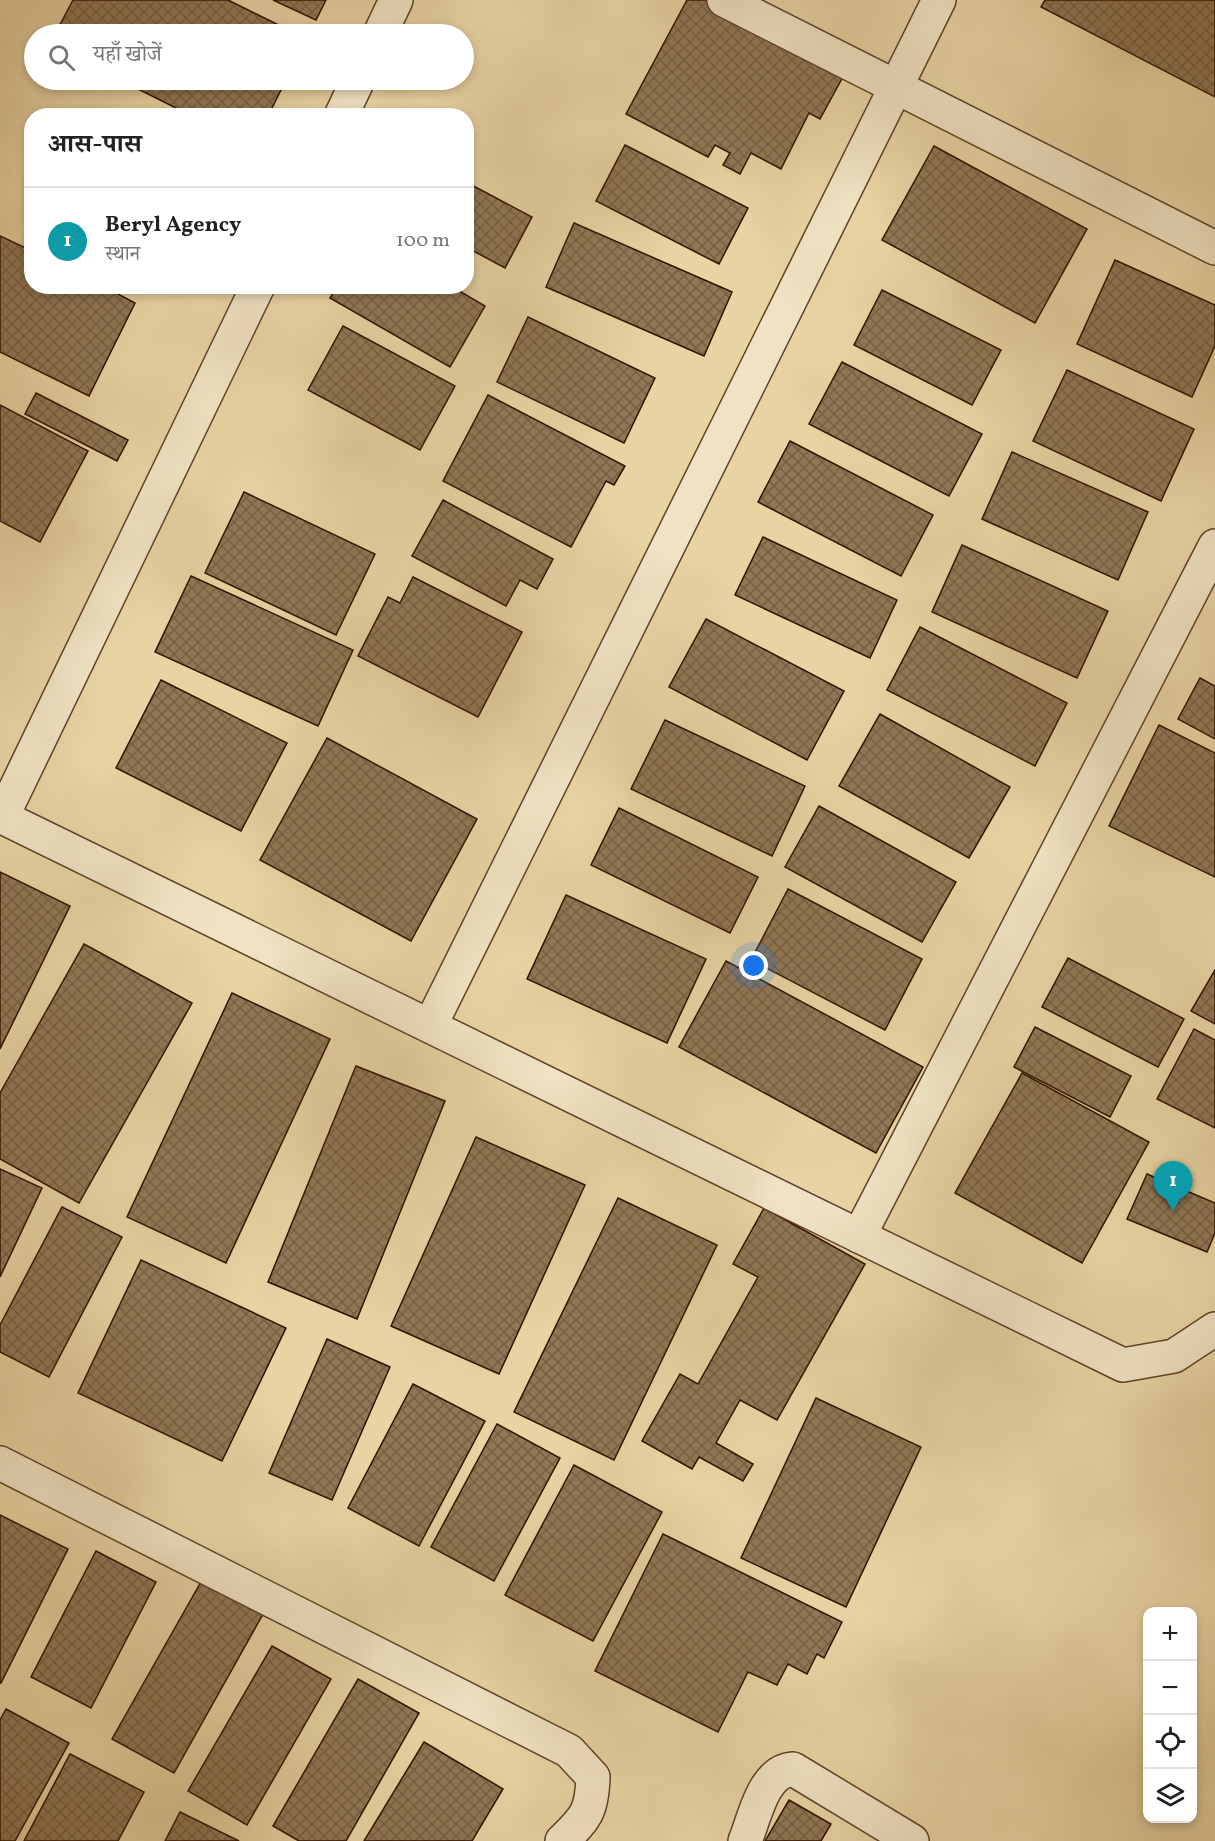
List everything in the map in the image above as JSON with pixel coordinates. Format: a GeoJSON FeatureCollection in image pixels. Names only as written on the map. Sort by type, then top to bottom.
{"type":"FeatureCollection","features":[{"type":"Feature","properties":{"kind":"street"},"geometry":{"type":"LineString","coordinates":[[385,24],[396,0]]}},
{"type":"Feature","properties":{"kind":"street"},"geometry":{"type":"LineString","coordinates":[[724,0],[1215,248]]}},
{"type":"Feature","properties":{"kind":"street"},"geometry":{"type":"LineString","coordinates":[[430,1026],[939,0]]}},
{"type":"Feature","properties":{"kind":"street"},"geometry":{"type":"LineString","coordinates":[[345,108],[353,90]]}},
{"type":"Feature","properties":{"kind":"street"},"geometry":{"type":"LineString","coordinates":[[254,294],[1,816],[1123,1365],[1174,1356],[1215,1329]]}},
{"type":"Feature","properties":{"kind":"street"},"geometry":{"type":"LineString","coordinates":[[859,1236],[1215,546]]}},
{"type":"Feature","properties":{"kind":"street"},"geometry":{"type":"LineString","coordinates":[[0,1463],[569,1751],[593,1777],[592,1802],[579,1825],[562,1841]]}},
{"type":"Feature","properties":{"kind":"street"},"geometry":{"type":"LineString","coordinates":[[745,1841],[766,1789],[774,1777],[783,1770],[793,1769],[912,1841]]}},
{"type":"Feature","properties":{"kind":"building"},"geometry":{"type":"Polygon","coordinates":[[[73,0],[228,0],[277,24],[60,24],[73,0]]]}},
{"type":"Feature","properties":{"kind":"building"},"geometry":{"type":"Polygon","coordinates":[[[273,0],[326,0],[316,20],[273,0]]]}},
{"type":"Feature","properties":{"kind":"building"},"geometry":{"type":"Polygon","coordinates":[[[687,0],[706,0],[845,73],[820,119],[809,113],[781,169],[751,153],[740,174],[723,165],[730,153],[715,145],[708,157],[626,114],[687,0]]]}},
{"type":"Feature","properties":{"kind":"building"},"geometry":{"type":"Polygon","coordinates":[[[1045,0],[1215,0],[1215,97],[1041,7],[1045,0]]]}},
{"type":"Feature","properties":{"kind":"building"},"geometry":{"type":"Polygon","coordinates":[[[140,90],[281,90],[272,108],[176,108],[140,90]]]}},
{"type":"Feature","properties":{"kind":"building"},"geometry":{"type":"Polygon","coordinates":[[[625,145],[748,208],[719,264],[596,201],[625,145]]]}},
{"type":"Feature","properties":{"kind":"building"},"geometry":{"type":"Polygon","coordinates":[[[934,146],[1087,229],[1035,323],[882,240],[934,146]]]}},
{"type":"Feature","properties":{"kind":"building"},"geometry":{"type":"Polygon","coordinates":[[[474,186],[532,217],[505,268],[474,251],[474,186]]]}},
{"type":"Feature","properties":{"kind":"building"},"geometry":{"type":"Polygon","coordinates":[[[574,223],[732,292],[704,356],[546,287],[574,223]]]}},
{"type":"Feature","properties":{"kind":"building"},"geometry":{"type":"Polygon","coordinates":[[[0,236],[24,247],[24,294],[118,294],[135,303],[89,396],[0,352],[0,236]]]}},
{"type":"Feature","properties":{"kind":"building"},"geometry":{"type":"Polygon","coordinates":[[[1115,260],[1215,305],[1215,346],[1192,397],[1077,344],[1115,260]]]}},
{"type":"Feature","properties":{"kind":"building"},"geometry":{"type":"Polygon","coordinates":[[[882,290],[1001,350],[972,405],[854,345],[882,290]]]}},
{"type":"Feature","properties":{"kind":"building"},"geometry":{"type":"Polygon","coordinates":[[[332,294],[465,294],[485,306],[450,367],[330,298],[332,294]]]}},
{"type":"Feature","properties":{"kind":"building"},"geometry":{"type":"Polygon","coordinates":[[[528,317],[655,378],[624,443],[497,382],[528,317]]]}},
{"type":"Feature","properties":{"kind":"building"},"geometry":{"type":"Polygon","coordinates":[[[343,326],[455,386],[420,450],[308,390],[343,326]]]}},
{"type":"Feature","properties":{"kind":"building"},"geometry":{"type":"Polygon","coordinates":[[[842,362],[982,434],[949,496],[809,424],[842,362]]]}},
{"type":"Feature","properties":{"kind":"building"},"geometry":{"type":"Polygon","coordinates":[[[1067,370],[1194,429],[1161,501],[1033,441],[1067,370]]]}},
{"type":"Feature","properties":{"kind":"building"},"geometry":{"type":"Polygon","coordinates":[[[36,393],[128,440],[117,461],[25,414],[36,393]]]}},
{"type":"Feature","properties":{"kind":"building"},"geometry":{"type":"Polygon","coordinates":[[[488,395],[625,466],[614,485],[606,481],[571,547],[443,481],[488,395]]]}},
{"type":"Feature","properties":{"kind":"building"},"geometry":{"type":"Polygon","coordinates":[[[0,405],[88,451],[40,542],[0,521],[0,405]]]}},
{"type":"Feature","properties":{"kind":"building"},"geometry":{"type":"Polygon","coordinates":[[[790,441],[933,515],[901,576],[758,502],[790,441]]]}},
{"type":"Feature","properties":{"kind":"building"},"geometry":{"type":"Polygon","coordinates":[[[1012,452],[1148,512],[1118,580],[982,519],[1012,452]]]}},
{"type":"Feature","properties":{"kind":"building"},"geometry":{"type":"Polygon","coordinates":[[[244,492],[375,554],[336,635],[205,573],[244,492]]]}},
{"type":"Feature","properties":{"kind":"building"},"geometry":{"type":"Polygon","coordinates":[[[443,500],[553,559],[537,589],[520,580],[506,606],[412,556],[443,500]]]}},
{"type":"Feature","properties":{"kind":"building"},"geometry":{"type":"Polygon","coordinates":[[[763,537],[897,600],[870,658],[735,595],[763,537]]]}},
{"type":"Feature","properties":{"kind":"building"},"geometry":{"type":"Polygon","coordinates":[[[962,545],[1108,611],[1077,678],[932,612],[962,545]]]}},
{"type":"Feature","properties":{"kind":"building"},"geometry":{"type":"Polygon","coordinates":[[[191,576],[353,650],[318,726],[155,652],[191,576]]]}},
{"type":"Feature","properties":{"kind":"building"},"geometry":{"type":"Polygon","coordinates":[[[413,577],[522,632],[478,717],[358,656],[388,597],[400,603],[413,577]]]}},
{"type":"Feature","properties":{"kind":"building"},"geometry":{"type":"Polygon","coordinates":[[[706,619],[844,691],[807,760],[669,687],[706,619]]]}},
{"type":"Feature","properties":{"kind":"building"},"geometry":{"type":"Polygon","coordinates":[[[920,627],[1067,703],[1035,766],[887,690],[920,627]]]}},
{"type":"Feature","properties":{"kind":"building"},"geometry":{"type":"Polygon","coordinates":[[[1200,678],[1215,686],[1215,739],[1178,719],[1200,678]]]}},
{"type":"Feature","properties":{"kind":"building"},"geometry":{"type":"Polygon","coordinates":[[[161,680],[287,743],[241,831],[116,768],[161,680]]]}},
{"type":"Feature","properties":{"kind":"building"},"geometry":{"type":"Polygon","coordinates":[[[880,714],[1010,787],[969,858],[839,786],[880,714]]]}},
{"type":"Feature","properties":{"kind":"building"},"geometry":{"type":"Polygon","coordinates":[[[665,720],[805,786],[772,856],[631,789],[665,720]]]}},
{"type":"Feature","properties":{"kind":"building"},"geometry":{"type":"Polygon","coordinates":[[[1159,725],[1215,753],[1215,877],[1109,826],[1159,725]]]}},
{"type":"Feature","properties":{"kind":"building"},"geometry":{"type":"Polygon","coordinates":[[[327,738],[477,819],[411,941],[260,860],[327,738]]]}},
{"type":"Feature","properties":{"kind":"building"},"geometry":{"type":"Polygon","coordinates":[[[819,806],[956,882],[922,942],[785,867],[819,806]]]}},
{"type":"Feature","properties":{"kind":"building"},"geometry":{"type":"Polygon","coordinates":[[[619,808],[758,877],[730,933],[591,865],[619,808]]]}},
{"type":"Feature","properties":{"kind":"building"},"geometry":{"type":"Polygon","coordinates":[[[0,872],[70,906],[0,1049],[0,872]]]}},
{"type":"Feature","properties":{"kind":"building"},"geometry":{"type":"Polygon","coordinates":[[[788,889],[922,959],[885,1030],[751,960],[788,889]]]}},
{"type":"Feature","properties":{"kind":"building"},"geometry":{"type":"Polygon","coordinates":[[[566,895],[706,959],[667,1043],[527,979],[566,895]]]}},
{"type":"Feature","properties":{"kind":"building"},"geometry":{"type":"Polygon","coordinates":[[[84,944],[192,1003],[79,1203],[0,1159],[0,1093],[84,944]]]}},
{"type":"Feature","properties":{"kind":"building"},"geometry":{"type":"Polygon","coordinates":[[[1068,958],[1184,1019],[1158,1067],[1042,1007],[1068,958]]]}},
{"type":"Feature","properties":{"kind":"building"},"geometry":{"type":"Polygon","coordinates":[[[726,961],[923,1067],[876,1153],[679,1047],[726,961]]]}},
{"type":"Feature","properties":{"kind":"building"},"geometry":{"type":"Polygon","coordinates":[[[1215,970],[1215,1024],[1191,1011],[1215,970]]]}},
{"type":"Feature","properties":{"kind":"building"},"geometry":{"type":"Polygon","coordinates":[[[232,993],[330,1039],[226,1263],[127,1217],[232,993]]]}},
{"type":"Feature","properties":{"kind":"building"},"geometry":{"type":"Polygon","coordinates":[[[1035,1027],[1131,1076],[1110,1117],[1014,1067],[1035,1027]]]}},
{"type":"Feature","properties":{"kind":"building"},"geometry":{"type":"Polygon","coordinates":[[[1194,1029],[1215,1040],[1215,1128],[1157,1099],[1194,1029]]]}},
{"type":"Feature","properties":{"kind":"building"},"geometry":{"type":"Polygon","coordinates":[[[356,1066],[445,1101],[357,1319],[268,1282],[356,1066]]]}},
{"type":"Feature","properties":{"kind":"building"},"geometry":{"type":"Polygon","coordinates":[[[1022,1073],[1149,1142],[1082,1263],[955,1193],[1022,1073]]]}},
{"type":"Feature","properties":{"kind":"building"},"geometry":{"type":"Polygon","coordinates":[[[476,1137],[585,1185],[499,1374],[391,1326],[476,1137]]]}},
{"type":"Feature","properties":{"kind":"building"},"geometry":{"type":"Polygon","coordinates":[[[0,1169],[42,1188],[0,1277],[0,1169]]]}},
{"type":"Feature","properties":{"kind":"building"},"geometry":{"type":"Polygon","coordinates":[[[1147,1174],[1215,1203],[1215,1233],[1207,1252],[1127,1219],[1147,1174]]]}},
{"type":"Feature","properties":{"kind":"building"},"geometry":{"type":"Polygon","coordinates":[[[618,1198],[717,1245],[614,1460],[514,1412],[618,1198]]]}},
{"type":"Feature","properties":{"kind":"building"},"geometry":{"type":"Polygon","coordinates":[[[62,1207],[122,1237],[49,1377],[0,1352],[0,1325],[62,1207]]]}},
{"type":"Feature","properties":{"kind":"building"},"geometry":{"type":"Polygon","coordinates":[[[764,1208],[865,1264],[777,1420],[740,1400],[716,1443],[753,1464],[743,1481],[699,1457],[692,1469],[642,1441],[680,1374],[698,1384],[758,1277],[733,1264],[764,1208]]]}},
{"type":"Feature","properties":{"kind":"building"},"geometry":{"type":"Polygon","coordinates":[[[141,1260],[286,1328],[222,1461],[78,1393],[141,1260]]]}},
{"type":"Feature","properties":{"kind":"building"},"geometry":{"type":"Polygon","coordinates":[[[327,1339],[390,1367],[332,1500],[269,1473],[327,1339]]]}},
{"type":"Feature","properties":{"kind":"building"},"geometry":{"type":"Polygon","coordinates":[[[413,1384],[485,1421],[419,1546],[348,1508],[413,1384]]]}},
{"type":"Feature","properties":{"kind":"building"},"geometry":{"type":"Polygon","coordinates":[[[816,1398],[921,1447],[846,1607],[741,1558],[816,1398]]]}},
{"type":"Feature","properties":{"kind":"building"},"geometry":{"type":"Polygon","coordinates":[[[497,1424],[560,1458],[494,1581],[431,1547],[497,1424]]]}},
{"type":"Feature","properties":{"kind":"building"},"geometry":{"type":"Polygon","coordinates":[[[574,1465],[662,1512],[593,1641],[505,1595],[574,1465]]]}},
{"type":"Feature","properties":{"kind":"building"},"geometry":{"type":"Polygon","coordinates":[[[0,1515],[68,1549],[1,1683],[0,1683],[0,1515]]]}},
{"type":"Feature","properties":{"kind":"building"},"geometry":{"type":"Polygon","coordinates":[[[663,1534],[842,1622],[824,1658],[817,1654],[807,1674],[788,1664],[777,1685],[748,1672],[718,1732],[595,1671],[663,1534]]]}},
{"type":"Feature","properties":{"kind":"building"},"geometry":{"type":"Polygon","coordinates":[[[96,1551],[156,1582],[91,1708],[31,1677],[96,1551]]]}},
{"type":"Feature","properties":{"kind":"building"},"geometry":{"type":"Polygon","coordinates":[[[206,1573],[267,1607],[174,1773],[112,1739],[206,1573]]]}},
{"type":"Feature","properties":{"kind":"building"},"geometry":{"type":"Polygon","coordinates":[[[272,1646],[331,1679],[247,1825],[188,1791],[272,1646]]]}},
{"type":"Feature","properties":{"kind":"building"},"geometry":{"type":"Polygon","coordinates":[[[358,1679],[419,1713],[346,1841],[299,1841],[273,1826],[358,1679]]]}},
{"type":"Feature","properties":{"kind":"building"},"geometry":{"type":"Polygon","coordinates":[[[6,1709],[69,1743],[15,1841],[0,1841],[0,1720],[6,1709]]]}},
{"type":"Feature","properties":{"kind":"building"},"geometry":{"type":"Polygon","coordinates":[[[424,1742],[503,1789],[472,1841],[364,1841],[424,1742]]]}},
{"type":"Feature","properties":{"kind":"building"},"geometry":{"type":"Polygon","coordinates":[[[70,1754],[144,1792],[118,1841],[24,1841],[70,1754]]]}},
{"type":"Feature","properties":{"kind":"building"},"geometry":{"type":"Polygon","coordinates":[[[789,1800],[831,1824],[821,1841],[765,1841],[789,1800]]]}},
{"type":"Feature","properties":{"kind":"building"},"geometry":{"type":"Polygon","coordinates":[[[180,1812],[239,1841],[165,1841],[180,1812]]]}},
{"type":"Feature","properties":{"kind":"place","name":"Beryl Agency"},"geometry":{"type":"Point","coordinates":[1173,1211]}}]}
